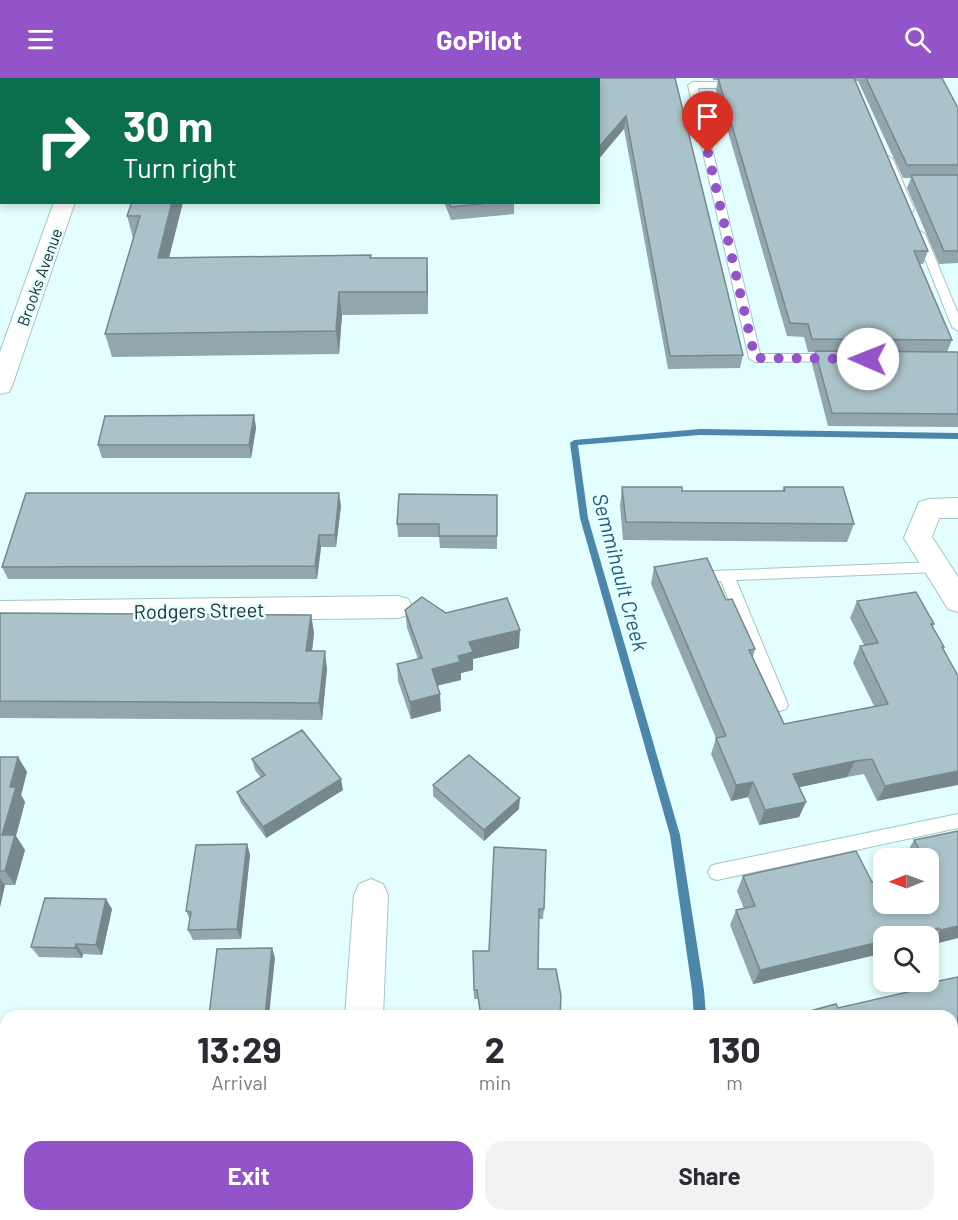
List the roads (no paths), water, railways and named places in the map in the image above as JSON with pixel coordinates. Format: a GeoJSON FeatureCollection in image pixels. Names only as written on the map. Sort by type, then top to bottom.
{"type":"FeatureCollection","features":[{"type":"Feature","properties":{"kind":"street","name":"Brooks Avenue"},"geometry":{"type":"LineString","coordinates":[[0,386],[64,204]]}},
{"type":"Feature","properties":{"kind":"street"},"geometry":{"type":"LineString","coordinates":[[958,508],[929,509],[918,538],[958,601]]}},
{"type":"Feature","properties":{"kind":"street","name":"Rodgers Street"},"geometry":{"type":"LineString","coordinates":[[0,612],[398,607]]}},
{"type":"Feature","properties":{"kind":"street"},"geometry":{"type":"LineString","coordinates":[[364,1010],[371,895]]}},
{"type":"Feature","properties":{"kind":"lane"},"geometry":{"type":"LineString","coordinates":[[751,85],[693,85],[755,358],[839,358]]}},
{"type":"Feature","properties":{"kind":"lane"},"geometry":{"type":"LineString","coordinates":[[884,150],[904,182],[914,221],[958,327]]}},
{"type":"Feature","properties":{"kind":"lane"},"geometry":{"type":"LineString","coordinates":[[712,576],[728,578],[936,567]]}},
{"type":"Feature","properties":{"kind":"lane"},"geometry":{"type":"LineString","coordinates":[[728,578],[780,705]]}},
{"type":"Feature","properties":{"kind":"lane"},"geometry":{"type":"LineString","coordinates":[[717,872],[958,821]]}},
{"type":"Feature","properties":{"kind":"waterway","name":"Semmihault Creek"},"geometry":{"type":"LineString","coordinates":[[700,1010],[675,835],[584,518],[574,443],[700,432],[958,436]]}}]}
